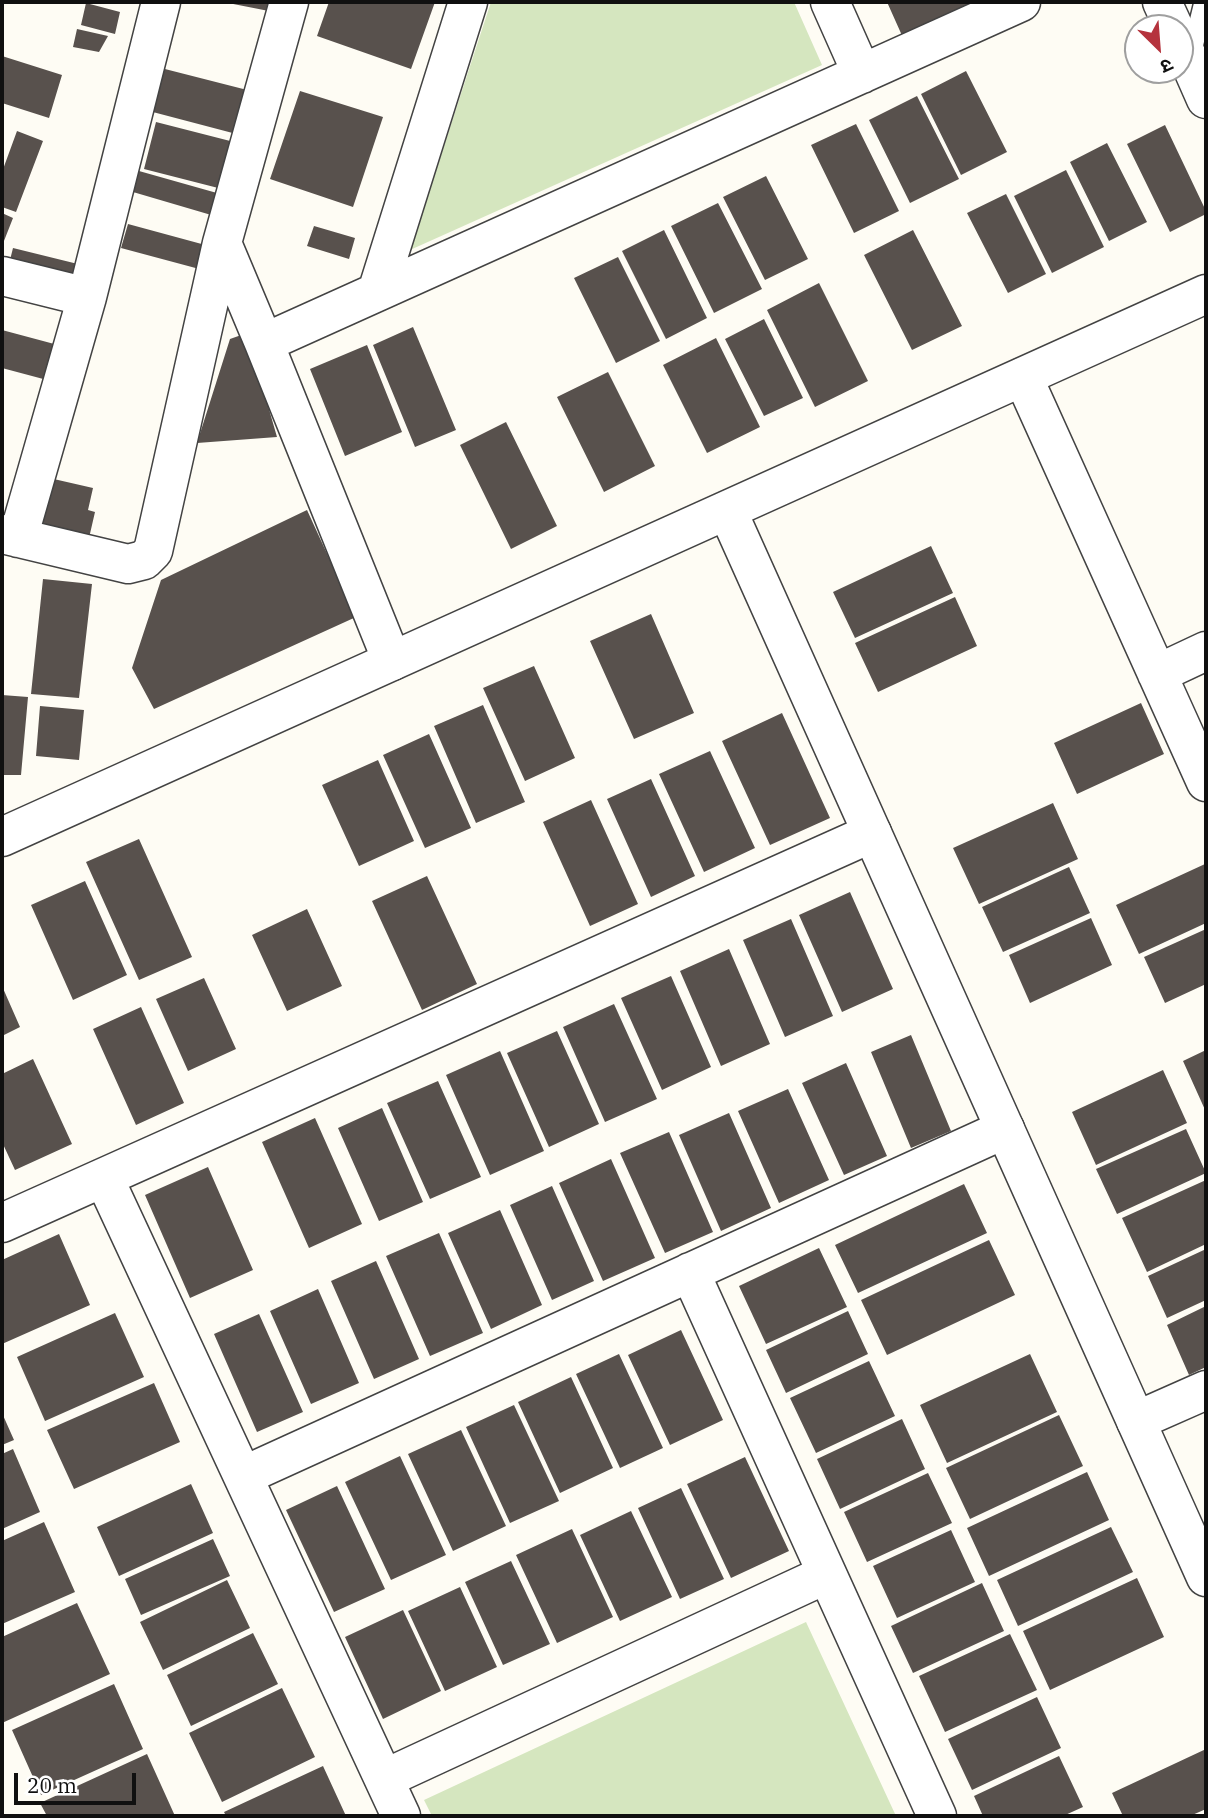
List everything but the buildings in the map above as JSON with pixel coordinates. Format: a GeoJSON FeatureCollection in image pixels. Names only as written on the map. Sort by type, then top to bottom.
{"type":"FeatureCollection","features":[{"type":"Feature","properties":{"kind":"street"},"geometry":{"type":"LineString","coordinates":[[161,2],[87,297],[10,536],[128,564],[144,560],[153,551],[222,243],[289,2]]}},
{"type":"Feature","properties":{"kind":"street"},"geometry":{"type":"LineString","coordinates":[[377,292],[468,2]]}},
{"type":"Feature","properties":{"kind":"street"},"geometry":{"type":"LineString","coordinates":[[830,2],[862,74]]}},
{"type":"Feature","properties":{"kind":"street"},"geometry":{"type":"LineString","coordinates":[[264,343],[1021,2]]}},
{"type":"Feature","properties":{"kind":"street"},"geometry":{"type":"LineString","coordinates":[[1194,72],[1206,99]]}},
{"type":"Feature","properties":{"kind":"street"},"geometry":{"type":"LineString","coordinates":[[222,243],[392,661]]}},
{"type":"Feature","properties":{"kind":"street"},"geometry":{"type":"LineString","coordinates":[[2,276],[87,297]]}},
{"type":"Feature","properties":{"kind":"street"},"geometry":{"type":"LineString","coordinates":[[2,837],[1206,294]]}},
{"type":"Feature","properties":{"kind":"street"},"geometry":{"type":"LineString","coordinates":[[1023,377],[1206,782]]}},
{"type":"Feature","properties":{"kind":"street"},"geometry":{"type":"LineString","coordinates":[[727,510],[1206,1577]]}},
{"type":"Feature","properties":{"kind":"street"},"geometry":{"type":"LineString","coordinates":[[1157,674],[1206,652]]}},
{"type":"Feature","properties":{"kind":"street"},"geometry":{"type":"LineString","coordinates":[[2,1223],[872,833]]}},
{"type":"Feature","properties":{"kind":"street"},"geometry":{"type":"LineString","coordinates":[[243,1476],[1005,1129]]}},
{"type":"Feature","properties":{"kind":"street"},"geometry":{"type":"LineString","coordinates":[[104,1178],[401,1816]]}},
{"type":"Feature","properties":{"kind":"street"},"geometry":{"type":"LineString","coordinates":[[690,1272],[937,1816]]}},
{"type":"Feature","properties":{"kind":"street"},"geometry":{"type":"LineString","coordinates":[[1136,1421],[1206,1390]]}},
{"type":"Feature","properties":{"kind":"street"},"geometry":{"type":"LineString","coordinates":[[384,1779],[827,1574]]}},
{"type":"Feature","properties":{"kind":"lane"},"geometry":{"type":"LineString","coordinates":[[1194,20],[1204,2]]}},
{"type":"Feature","properties":{"kind":"green space"},"geometry":{"type":"Polygon","coordinates":[[[491,2],[794,2],[822,65],[410,250],[491,2]]]}},
{"type":"Feature","properties":{"kind":"green space"},"geometry":{"type":"Polygon","coordinates":[[[806,1622],[896,1816],[432,1816],[424,1800],[806,1622]]]}}]}
